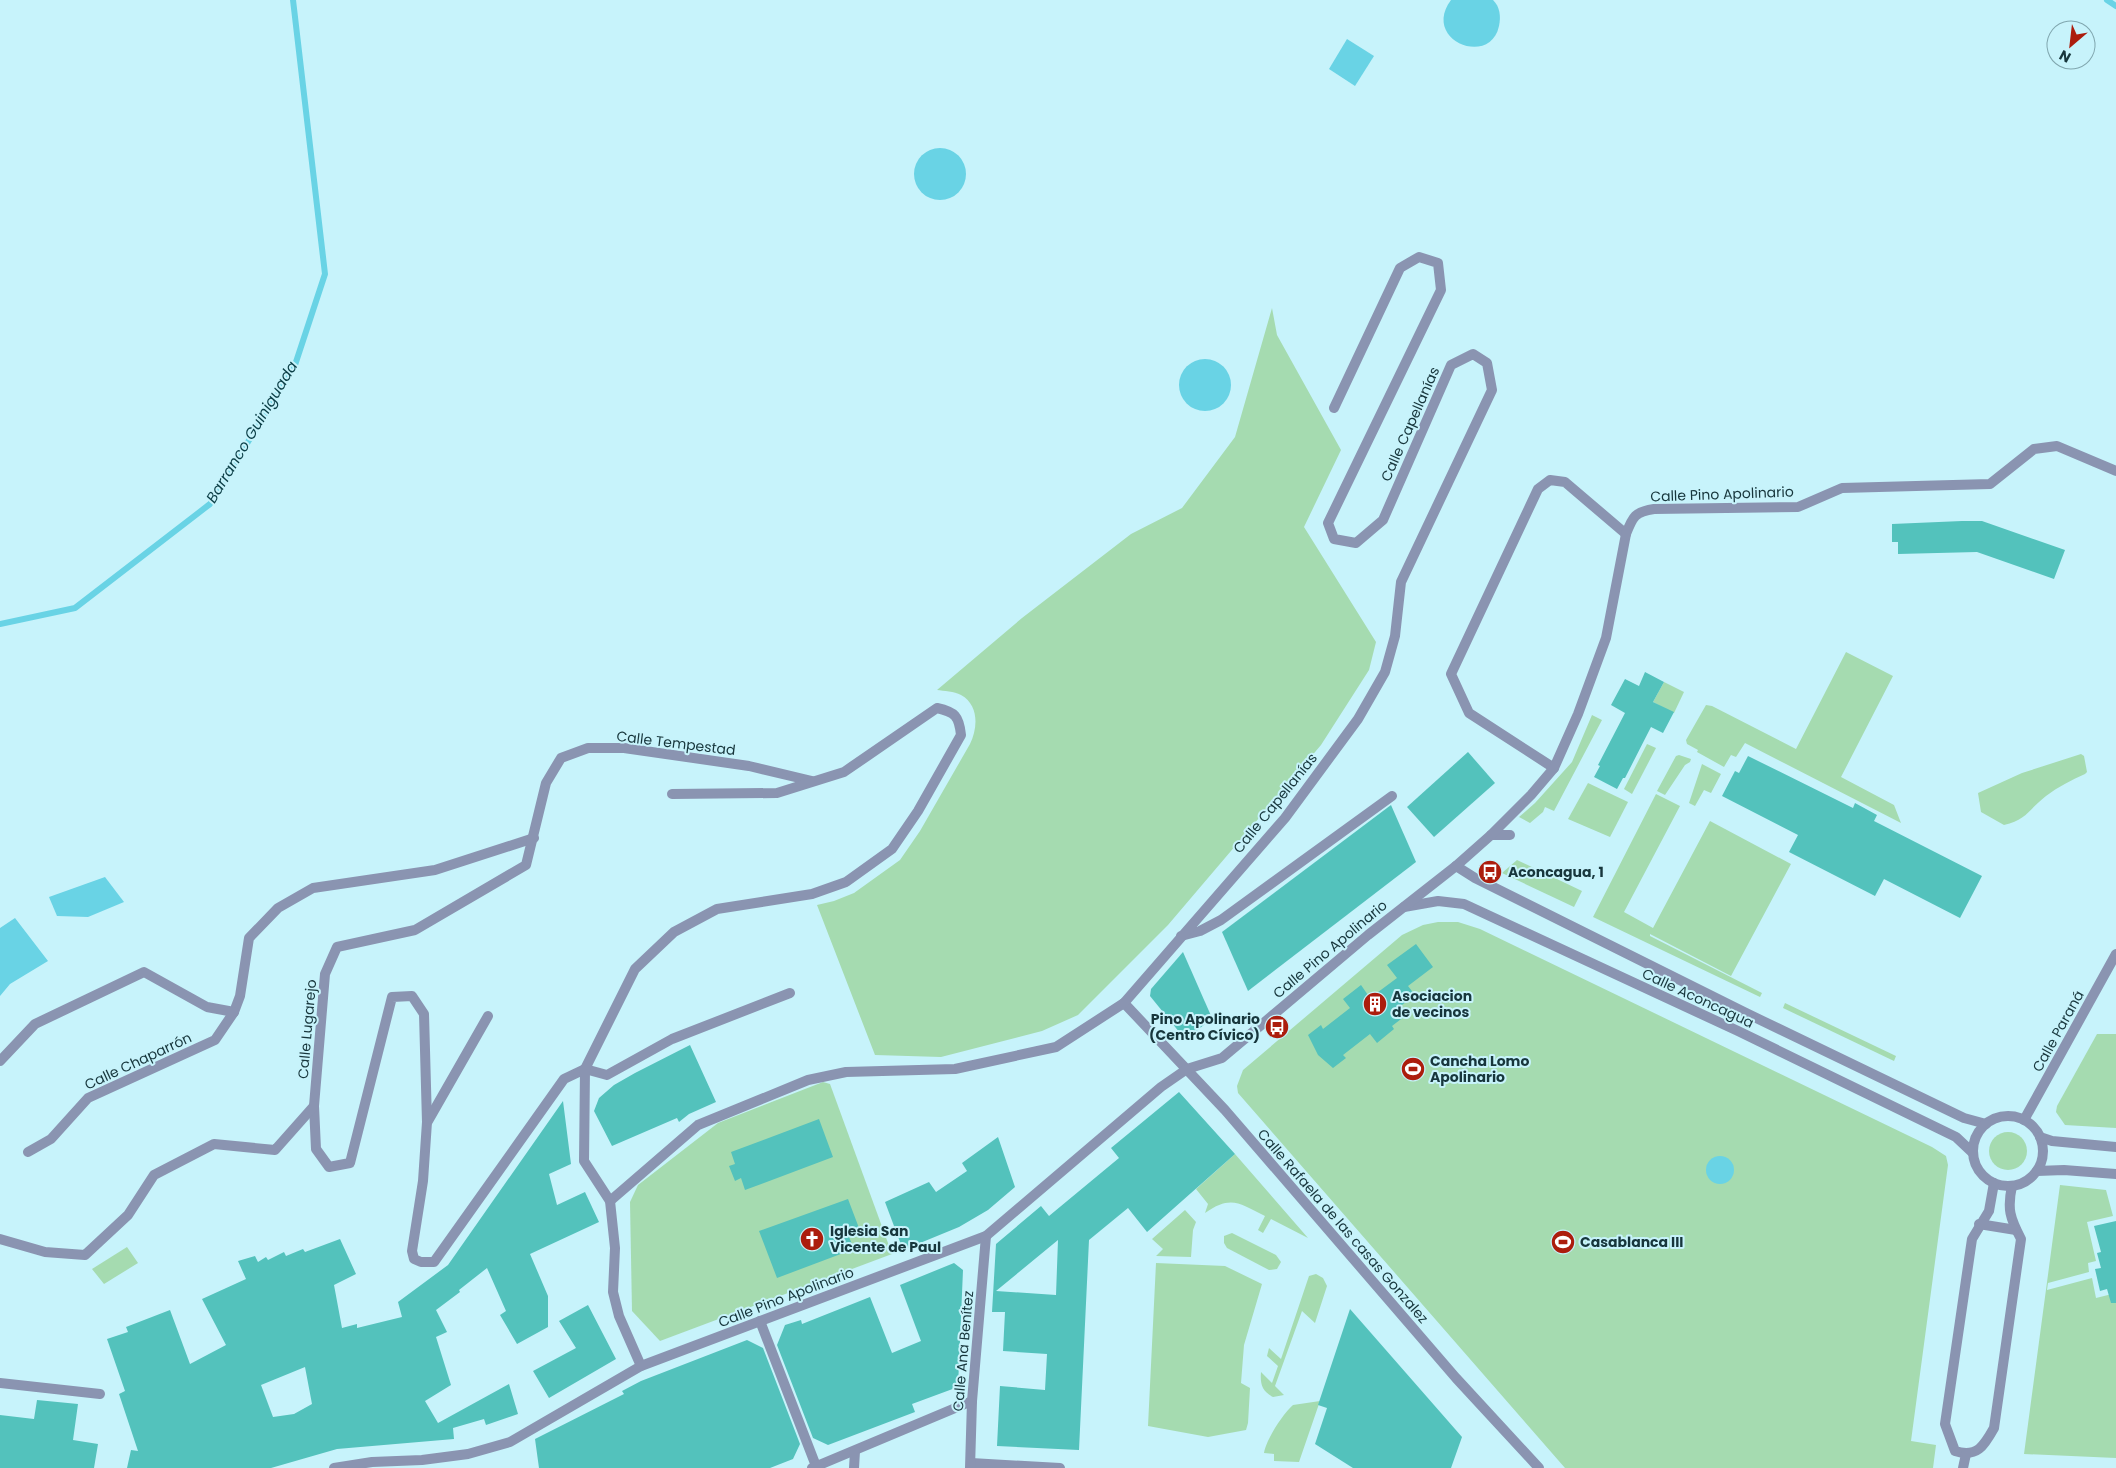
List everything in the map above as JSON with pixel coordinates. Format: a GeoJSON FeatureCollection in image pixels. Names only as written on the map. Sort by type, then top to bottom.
{"type":"FeatureCollection","features":[{"type":"Feature","properties":{"kind":"street","name":"Calle Capellanías"},"geometry":{"type":"LineString","coordinates":[[610,1201],[698,1125],[808,1080],[846,1072],[955,1069],[1056,1047],[1124,1003],[1285,818],[1358,719],[1385,672],[1395,636],[1401,582],[1492,390],[1487,363],[1473,354],[1451,365],[1383,520],[1356,544],[1334,539],[1328,522],[1441,290],[1438,263],[1418,257],[1400,268],[1334,408]]}},
{"type":"Feature","properties":{"kind":"street","name":"Calle Pino Apolinario"},"geometry":{"type":"LineString","coordinates":[[334,1468],[372,1462],[422,1460],[468,1454],[510,1442],[641,1366],[986,1236],[1161,1087],[1187,1069],[1222,1058],[1401,908],[1456,866],[1491,835],[1531,795],[1554,768],[1578,714],[1606,638],[1626,534],[1632,517],[1641,511],[1654,508],[1798,507],[1842,488],[1990,484],[2034,449],[2056,446],[2116,471]]}},
{"type":"Feature","properties":{"kind":"street"},"geometry":{"type":"LineString","coordinates":[[1554,768],[1469,712],[1451,674],[1538,490],[1550,480],[1565,482],[1626,534]]}},
{"type":"Feature","properties":{"kind":"street","name":"Calle Tempestad"},"geometry":{"type":"LineString","coordinates":[[641,1366],[619,1316],[613,1292],[615,1248],[610,1201],[584,1161],[585,1068],[635,969],[674,932],[718,909],[812,894],[846,882],[892,849],[918,811],[961,736],[960,722],[951,711],[936,708],[844,772],[777,793],[672,794]]}},
{"type":"Feature","properties":{"kind":"street","name":"Calle Tempestad"},"geometry":{"type":"LineString","coordinates":[[534,838],[546,783],[561,758],[588,748],[624,748],[749,766],[812,781]]}},
{"type":"Feature","properties":{"kind":"street"},"geometry":{"type":"LineString","coordinates":[[1181,936],[1200,931],[1221,920],[1392,796]]}},
{"type":"Feature","properties":{"kind":"street"},"geometry":{"type":"LineString","coordinates":[[1491,835],[1510,835]]}},
{"type":"Feature","properties":{"kind":"street"},"geometry":{"type":"LineString","coordinates":[[0,1061],[35,1024],[144,972],[207,1007],[234,1012],[240,996],[248,938],[278,908],[313,888],[435,870],[534,838]]}},
{"type":"Feature","properties":{"kind":"street","name":"Calle Lugarejo"},"geometry":{"type":"LineString","coordinates":[[534,838],[526,865],[414,930],[336,947],[325,974],[314,1106],[316,1150],[329,1167],[350,1163],[392,997],[412,996],[424,1014],[427,1122],[423,1181],[412,1251],[414,1259],[427,1264],[434,1262],[564,1079],[585,1068]]}},
{"type":"Feature","properties":{"kind":"street","name":"Calle Aconcagua"},"geometry":{"type":"LineString","coordinates":[[1456,866],[1475,878],[1746,1014],[1964,1118],[1986,1124]]}},
{"type":"Feature","properties":{"kind":"street","name":"Calle Aconcagua"},"geometry":{"type":"LineString","coordinates":[[1401,908],[1438,901],[1464,904],[1746,1035],[1956,1136],[1973,1153]]}},
{"type":"Feature","properties":{"kind":"street","name":"Calle Paraná"},"geometry":{"type":"LineString","coordinates":[[2024,1120],[2116,954]]}},
{"type":"Feature","properties":{"kind":"street"},"geometry":{"type":"LineString","coordinates":[[585,1068],[607,1075],[672,1039],[790,993]]}},
{"type":"Feature","properties":{"kind":"street","name":"Calle Rafaela de las casas Gonzalez"},"geometry":{"type":"LineString","coordinates":[[1124,1003],[1187,1069],[1456,1378],[1539,1468]]}},
{"type":"Feature","properties":{"kind":"street","name":"Calle Chaparrón"},"geometry":{"type":"LineString","coordinates":[[28,1152],[51,1139],[88,1098],[215,1040],[234,1012]]}},
{"type":"Feature","properties":{"kind":"street"},"geometry":{"type":"LineString","coordinates":[[427,1122],[488,1016]]}},
{"type":"Feature","properties":{"kind":"street"},"geometry":{"type":"LineString","coordinates":[[0,1239],[45,1252],[85,1255],[128,1215],[154,1175],[214,1144],[275,1150],[314,1106]]}},
{"type":"Feature","properties":{"kind":"street"},"geometry":{"type":"LineString","coordinates":[[2003,1117],[2024,1120],[2034,1128],[2040,1137],[2043,1155],[2037,1170],[2030,1179],[2012,1186],[1994,1183],[1980,1171],[1973,1153],[1976,1138],[1986,1124],[2003,1117]]}},
{"type":"Feature","properties":{"kind":"street"},"geometry":{"type":"LineString","coordinates":[[2040,1137],[2052,1141],[2116,1147]]}},
{"type":"Feature","properties":{"kind":"street"},"geometry":{"type":"LineString","coordinates":[[2037,1170],[2116,1174]]}},
{"type":"Feature","properties":{"kind":"street"},"geometry":{"type":"LineString","coordinates":[[1994,1183],[1989,1211],[1979,1224],[1972,1239],[1945,1424],[1955,1451],[1966,1454],[1978,1451],[1994,1428],[2021,1238],[2016,1230],[2008,1204],[2012,1186]]}},
{"type":"Feature","properties":{"kind":"street"},"geometry":{"type":"LineString","coordinates":[[1979,1224],[2016,1230]]}},
{"type":"Feature","properties":{"kind":"street","name":"Calle Ana Benítez"},"geometry":{"type":"LineString","coordinates":[[971,1466],[972,1401],[986,1236]]}},
{"type":"Feature","properties":{"kind":"street"},"geometry":{"type":"LineString","coordinates":[[760,1321],[814,1467],[972,1401]]}},
{"type":"Feature","properties":{"kind":"street"},"geometry":{"type":"LineString","coordinates":[[0,1383],[100,1394]]}},
{"type":"Feature","properties":{"kind":"street"},"geometry":{"type":"LineString","coordinates":[[854,1468],[855,1451]]}},
{"type":"Feature","properties":{"kind":"street"},"geometry":{"type":"LineString","coordinates":[[1963,1468],[1966,1454]]}},
{"type":"Feature","properties":{"kind":"street"},"geometry":{"type":"LineString","coordinates":[[971,1466],[1060,1468]]}},
{"type":"Feature","properties":{"kind":"green space"},"geometry":{"type":"Polygon","coordinates":[[[1272,308],[1277,335],[1341,450],[1304,527],[1376,642],[1369,670],[1321,745],[1168,925],[1078,1015],[1042,1031],[941,1057],[875,1055],[817,905],[854,893],[900,860],[920,831],[970,744],[975,731],[975,717],[971,705],[961,695],[937,690],[1022,618],[1131,534],[1182,508],[1235,437],[1272,308]]]}},
{"type":"Feature","properties":{"kind":"green space"},"geometry":{"type":"Polygon","coordinates":[[[1846,652],[1893,676],[1841,777],[1894,805],[1901,823],[1745,743],[1736,757],[1731,755],[1724,767],[1697,752],[1698,750],[1687,744],[1686,740],[1706,705],[1712,706],[1796,749],[1846,652]]]}},
{"type":"Feature","properties":{"kind":"green space"},"geometry":{"type":"Polygon","coordinates":[[[1664,682],[1684,692],[1674,713],[1653,702],[1664,682]]]}},
{"type":"Feature","properties":{"kind":"green space"},"geometry":{"type":"Polygon","coordinates":[[[1592,715],[1602,720],[1554,811],[1545,807],[1543,812],[1530,823],[1519,817],[1535,803],[1572,762],[1592,715]]]}},
{"type":"Feature","properties":{"kind":"green space"},"geometry":{"type":"Polygon","coordinates":[[[1647,744],[1656,748],[1632,794],[1624,789],[1647,744]]]}},
{"type":"Feature","properties":{"kind":"green space"},"geometry":{"type":"Polygon","coordinates":[[[2081,754],[2084,756],[2087,772],[2051,793],[2018,820],[2004,825],[1981,812],[1978,793],[2022,773],[2081,754]]]}},
{"type":"Feature","properties":{"kind":"green space"},"geometry":{"type":"Polygon","coordinates":[[[1679,755],[1691,759],[1690,762],[1685,765],[1665,795],[1657,791],[1676,756],[1679,755]]]}},
{"type":"Feature","properties":{"kind":"green space"},"geometry":{"type":"Polygon","coordinates":[[[1702,764],[1721,774],[1711,793],[1704,790],[1695,806],[1689,803],[1702,764]]]}},
{"type":"Feature","properties":{"kind":"green space"},"geometry":{"type":"Polygon","coordinates":[[[1588,783],[1628,802],[1610,837],[1568,819],[1588,783]]]}},
{"type":"Feature","properties":{"kind":"green space"},"geometry":{"type":"Polygon","coordinates":[[[1656,794],[1680,806],[1624,912],[1653,928],[1710,821],[1791,864],[1731,976],[1650,934],[1650,936],[1762,993],[1760,997],[1593,917],[1656,794]]]}},
{"type":"Feature","properties":{"kind":"green space"},"geometry":{"type":"Polygon","coordinates":[[[1517,860],[1582,891],[1574,907],[1502,873],[1517,860]]]}},
{"type":"Feature","properties":{"kind":"green space"},"geometry":{"type":"Polygon","coordinates":[[[1438,922],[1458,922],[1480,929],[1932,1147],[1946,1156],[1948,1165],[1911,1441],[1936,1445],[1933,1468],[1565,1468],[1238,1093],[1237,1086],[1243,1070],[1402,935],[1423,925],[1438,922]]]}},
{"type":"Feature","properties":{"kind":"green space"},"geometry":{"type":"Polygon","coordinates":[[[1785,1003],[1896,1056],[1894,1061],[1783,1008],[1785,1003]]]}},
{"type":"Feature","properties":{"kind":"green space"},"geometry":{"type":"Polygon","coordinates":[[[2097,1034],[2116,1034],[2116,1128],[2065,1125],[2056,1112],[2057,1106],[2097,1034]]]}},
{"type":"Feature","properties":{"kind":"green space"},"geometry":{"type":"Polygon","coordinates":[[[823,1082],[830,1084],[892,1254],[660,1341],[632,1311],[630,1202],[638,1185],[718,1123],[823,1082]]]}},
{"type":"Feature","properties":{"kind":"green space"},"geometry":{"type":"Polygon","coordinates":[[[2008,1132],[2021,1138],[2027,1151],[2021,1164],[2008,1170],[1995,1164],[1989,1151],[1995,1138],[2008,1132]]]}},
{"type":"Feature","properties":{"kind":"green space"},"geometry":{"type":"Polygon","coordinates":[[[1235,1154],[1308,1238],[1271,1219],[1263,1233],[1258,1230],[1265,1216],[1235,1203],[1222,1204],[1205,1213],[1208,1204],[1196,1189],[1235,1154]]]}},
{"type":"Feature","properties":{"kind":"green space"},"geometry":{"type":"Polygon","coordinates":[[[2060,1185],[2106,1190],[2113,1216],[2087,1222],[2096,1261],[2088,1263],[2089,1272],[2048,1283],[2047,1290],[2092,1278],[2096,1298],[2116,1293],[2116,1458],[2024,1454],[2060,1185]]]}},
{"type":"Feature","properties":{"kind":"green space"},"geometry":{"type":"Polygon","coordinates":[[[1185,1210],[1196,1222],[1193,1230],[1191,1257],[1156,1256],[1163,1249],[1152,1239],[1185,1210]]]}},
{"type":"Feature","properties":{"kind":"green space"},"geometry":{"type":"Polygon","coordinates":[[[1232,1233],[1276,1255],[1281,1262],[1277,1269],[1269,1270],[1227,1248],[1224,1243],[1224,1236],[1232,1233]]]}},
{"type":"Feature","properties":{"kind":"green space"},"geometry":{"type":"Polygon","coordinates":[[[127,1247],[138,1263],[104,1284],[92,1269],[127,1247]]]}},
{"type":"Feature","properties":{"kind":"green space"},"geometry":{"type":"Polygon","coordinates":[[[1156,1263],[1225,1266],[1262,1284],[1244,1345],[1241,1383],[1250,1388],[1246,1430],[1208,1437],[1148,1426],[1156,1263]]]}},
{"type":"Feature","properties":{"kind":"green space"},"geometry":{"type":"Polygon","coordinates":[[[1316,1274],[1323,1278],[1327,1286],[1315,1323],[1302,1311],[1275,1386],[1284,1395],[1273,1397],[1264,1390],[1261,1380],[1261,1372],[1272,1383],[1278,1366],[1267,1356],[1269,1348],[1281,1359],[1309,1276],[1316,1274]]]}},
{"type":"Feature","properties":{"kind":"green space"},"geometry":{"type":"Polygon","coordinates":[[[1320,1401],[1299,1462],[1274,1461],[1274,1454],[1264,1453],[1275,1428],[1293,1405],[1320,1401]]]}},
{"type":"Feature","properties":{"kind":"water"},"geometry":{"type":"Polygon","coordinates":[[[1451,0],[1493,0],[1499,9],[1500,19],[1493,39],[1483,45],[1472,47],[1460,44],[1451,37],[1445,27],[1444,14],[1451,0]]]}},
{"type":"Feature","properties":{"kind":"water"},"geometry":{"type":"Polygon","coordinates":[[[1347,39],[1374,56],[1355,86],[1329,69],[1347,39]]]}},
{"type":"Feature","properties":{"kind":"water"},"geometry":{"type":"Polygon","coordinates":[[[935,148],[945,148],[959,155],[966,169],[966,179],[959,193],[945,200],[935,200],[925,196],[918,189],[914,179],[914,169],[918,159],[925,152],[935,148]]]}},
{"type":"Feature","properties":{"kind":"water"},"geometry":{"type":"Polygon","coordinates":[[[1205,359],[1215,361],[1223,367],[1229,375],[1231,385],[1229,395],[1223,403],[1215,409],[1205,411],[1195,409],[1187,403],[1181,395],[1179,385],[1181,375],[1187,367],[1195,361],[1205,359]]]}},
{"type":"Feature","properties":{"kind":"water"},"geometry":{"type":"Polygon","coordinates":[[[105,877],[124,902],[88,917],[57,916],[49,897],[105,877]]]}},
{"type":"Feature","properties":{"kind":"water"},"geometry":{"type":"Polygon","coordinates":[[[15,918],[48,961],[10,984],[0,996],[0,928],[15,918]]]}},
{"type":"Feature","properties":{"kind":"water"},"geometry":{"type":"Polygon","coordinates":[[[1720,1156],[1730,1160],[1734,1170],[1730,1180],[1720,1184],[1710,1180],[1706,1170],[1710,1160],[1720,1156]]]}},
{"type":"Feature","properties":{"kind":"building"},"geometry":{"type":"Polygon","coordinates":[[[1982,521],[2065,550],[2054,579],[1977,552],[1898,554],[1898,542],[1892,542],[1892,524],[1982,521]]]}},
{"type":"Feature","properties":{"kind":"building"},"geometry":{"type":"Polygon","coordinates":[[[1645,672],[1664,682],[1653,702],[1674,712],[1663,733],[1651,727],[1625,778],[1623,778],[1617,789],[1594,777],[1600,766],[1598,765],[1625,713],[1611,705],[1625,679],[1639,686],[1645,672]]]}},
{"type":"Feature","properties":{"kind":"building"},"geometry":{"type":"Polygon","coordinates":[[[1468,752],[1495,783],[1434,837],[1407,807],[1468,752]]]}},
{"type":"Feature","properties":{"kind":"building"},"geometry":{"type":"Polygon","coordinates":[[[1748,756],[1853,808],[1855,803],[1877,815],[1874,821],[1982,876],[1960,918],[1884,879],[1875,896],[1789,852],[1798,835],[1722,796],[1735,771],[1739,773],[1748,756]]]}},
{"type":"Feature","properties":{"kind":"building"},"geometry":{"type":"Polygon","coordinates":[[[1391,805],[1416,862],[1248,991],[1222,932],[1391,805]]]}},
{"type":"Feature","properties":{"kind":"building","name":"Asociacion de vecinos"},"geometry":{"type":"Polygon","coordinates":[[[1416,944],[1433,967],[1408,986],[1415,995],[1398,1008],[1405,1016],[1392,1026],[1394,1029],[1377,1043],[1370,1034],[1343,1055],[1346,1058],[1333,1068],[1318,1055],[1308,1035],[1321,1025],[1323,1029],[1350,1008],[1343,999],[1361,985],[1370,998],[1397,978],[1387,965],[1416,944]]]}},
{"type":"Feature","properties":{"kind":"building"},"geometry":{"type":"Polygon","coordinates":[[[1183,952],[1212,1018],[1193,1034],[1180,1033],[1150,996],[1151,989],[1183,952]]]}},
{"type":"Feature","properties":{"kind":"building"},"geometry":{"type":"Polygon","coordinates":[[[690,1045],[716,1102],[689,1114],[679,1122],[677,1118],[612,1146],[594,1111],[599,1098],[614,1085],[690,1045]]]}},
{"type":"Feature","properties":{"kind":"building"},"geometry":{"type":"Polygon","coordinates":[[[1179,1092],[1235,1154],[1147,1232],[1128,1208],[1089,1240],[1079,1450],[997,1446],[1000,1386],[1045,1390],[1047,1354],[1003,1351],[1005,1312],[992,1312],[996,1244],[1041,1206],[1049,1216],[1119,1158],[1111,1148],[1179,1092]],[[1058,1240],[996,1291],[1056,1295],[1058,1240]]]}},
{"type":"Feature","properties":{"kind":"building"},"geometry":{"type":"Polygon","coordinates":[[[563,1101],[571,1164],[549,1174],[557,1205],[585,1192],[599,1222],[530,1254],[548,1296],[548,1327],[517,1344],[500,1315],[506,1311],[487,1268],[436,1310],[447,1332],[436,1337],[451,1385],[425,1401],[438,1423],[509,1384],[518,1414],[486,1425],[484,1419],[453,1428],[454,1439],[337,1449],[271,1468],[127,1468],[131,1450],[138,1451],[119,1394],[125,1391],[107,1339],[128,1332],[126,1327],[170,1310],[190,1364],[226,1345],[202,1299],[246,1279],[238,1261],[255,1256],[258,1262],[266,1257],[268,1260],[284,1252],[286,1256],[303,1249],[305,1252],[340,1239],[356,1274],[334,1285],[342,1328],[357,1324],[357,1328],[402,1317],[398,1302],[448,1265],[563,1101]],[[305,1367],[261,1385],[273,1417],[294,1414],[312,1404],[305,1367]]]}},
{"type":"Feature","properties":{"kind":"building"},"geometry":{"type":"Polygon","coordinates":[[[819,1119],[833,1157],[745,1190],[741,1178],[735,1181],[729,1166],[735,1164],[731,1152],[819,1119]]]}},
{"type":"Feature","properties":{"kind":"building"},"geometry":{"type":"Polygon","coordinates":[[[998,1137],[1015,1187],[988,1210],[959,1227],[903,1250],[885,1202],[929,1182],[936,1192],[967,1171],[962,1163],[998,1137]]]}},
{"type":"Feature","properties":{"kind":"building","name":"Iglesia San Vicente de Paul"},"geometry":{"type":"Polygon","coordinates":[[[848,1199],[859,1228],[847,1232],[854,1249],[777,1278],[759,1231],[848,1199]]]}},
{"type":"Feature","properties":{"kind":"building"},"geometry":{"type":"Polygon","coordinates":[[[2116,1221],[2116,1303],[2111,1303],[2107,1289],[2100,1291],[2095,1269],[2101,1268],[2097,1253],[2101,1252],[2094,1226],[2116,1221]]]}},
{"type":"Feature","properties":{"kind":"building"},"geometry":{"type":"Polygon","coordinates":[[[954,1263],[963,1270],[958,1387],[912,1404],[915,1412],[828,1445],[813,1438],[777,1345],[785,1325],[801,1320],[802,1324],[870,1297],[892,1353],[921,1341],[900,1285],[954,1263]]]}},
{"type":"Feature","properties":{"kind":"building"},"geometry":{"type":"Polygon","coordinates":[[[588,1305],[616,1359],[549,1398],[533,1371],[576,1348],[559,1321],[588,1305]]]}},
{"type":"Feature","properties":{"kind":"building"},"geometry":{"type":"Polygon","coordinates":[[[1350,1309],[1462,1437],[1451,1468],[1353,1468],[1315,1444],[1327,1408],[1318,1405],[1350,1309]]]}},
{"type":"Feature","properties":{"kind":"building"},"geometry":{"type":"Polygon","coordinates":[[[747,1340],[763,1348],[800,1444],[793,1459],[770,1468],[539,1468],[535,1439],[624,1394],[622,1391],[641,1381],[747,1340]]]}},
{"type":"Feature","properties":{"kind":"building"},"geometry":{"type":"Polygon","coordinates":[[[37,1400],[78,1404],[73,1440],[98,1444],[94,1468],[0,1468],[0,1415],[34,1419],[37,1400]]]}},
{"type":"Feature","properties":{"kind":"waterway","name":"Barranco Guiniguada"},"geometry":{"type":"LineString","coordinates":[[0,624],[75,608],[210,504],[295,365],[325,274],[293,0]]}},
{"type":"Feature","properties":{"kind":"waterway","name":"Barranco Guiniguada"},"geometry":{"type":"LineString","coordinates":[[2107,0],[2116,6]]}},
{"type":"Feature","properties":{"kind":"place","name":"Aconcagua, 1"},"geometry":{"type":"Point","coordinates":[1490,872]}},
{"type":"Feature","properties":{"kind":"place","name":"Asociacion de vecinos"},"geometry":{"type":"Point","coordinates":[1375,1004]}},
{"type":"Feature","properties":{"kind":"place","name":"Pino Apolinario (Centro Cívico)"},"geometry":{"type":"Point","coordinates":[1277,1027]}},
{"type":"Feature","properties":{"kind":"place","name":"Cancha Lomo Apolinario"},"geometry":{"type":"Point","coordinates":[1413,1069]}},
{"type":"Feature","properties":{"kind":"place","name":"Iglesia San Vicente de Paul"},"geometry":{"type":"Point","coordinates":[812,1239]}},
{"type":"Feature","properties":{"kind":"place","name":"Casablanca III"},"geometry":{"type":"Point","coordinates":[1563,1242]}}]}
